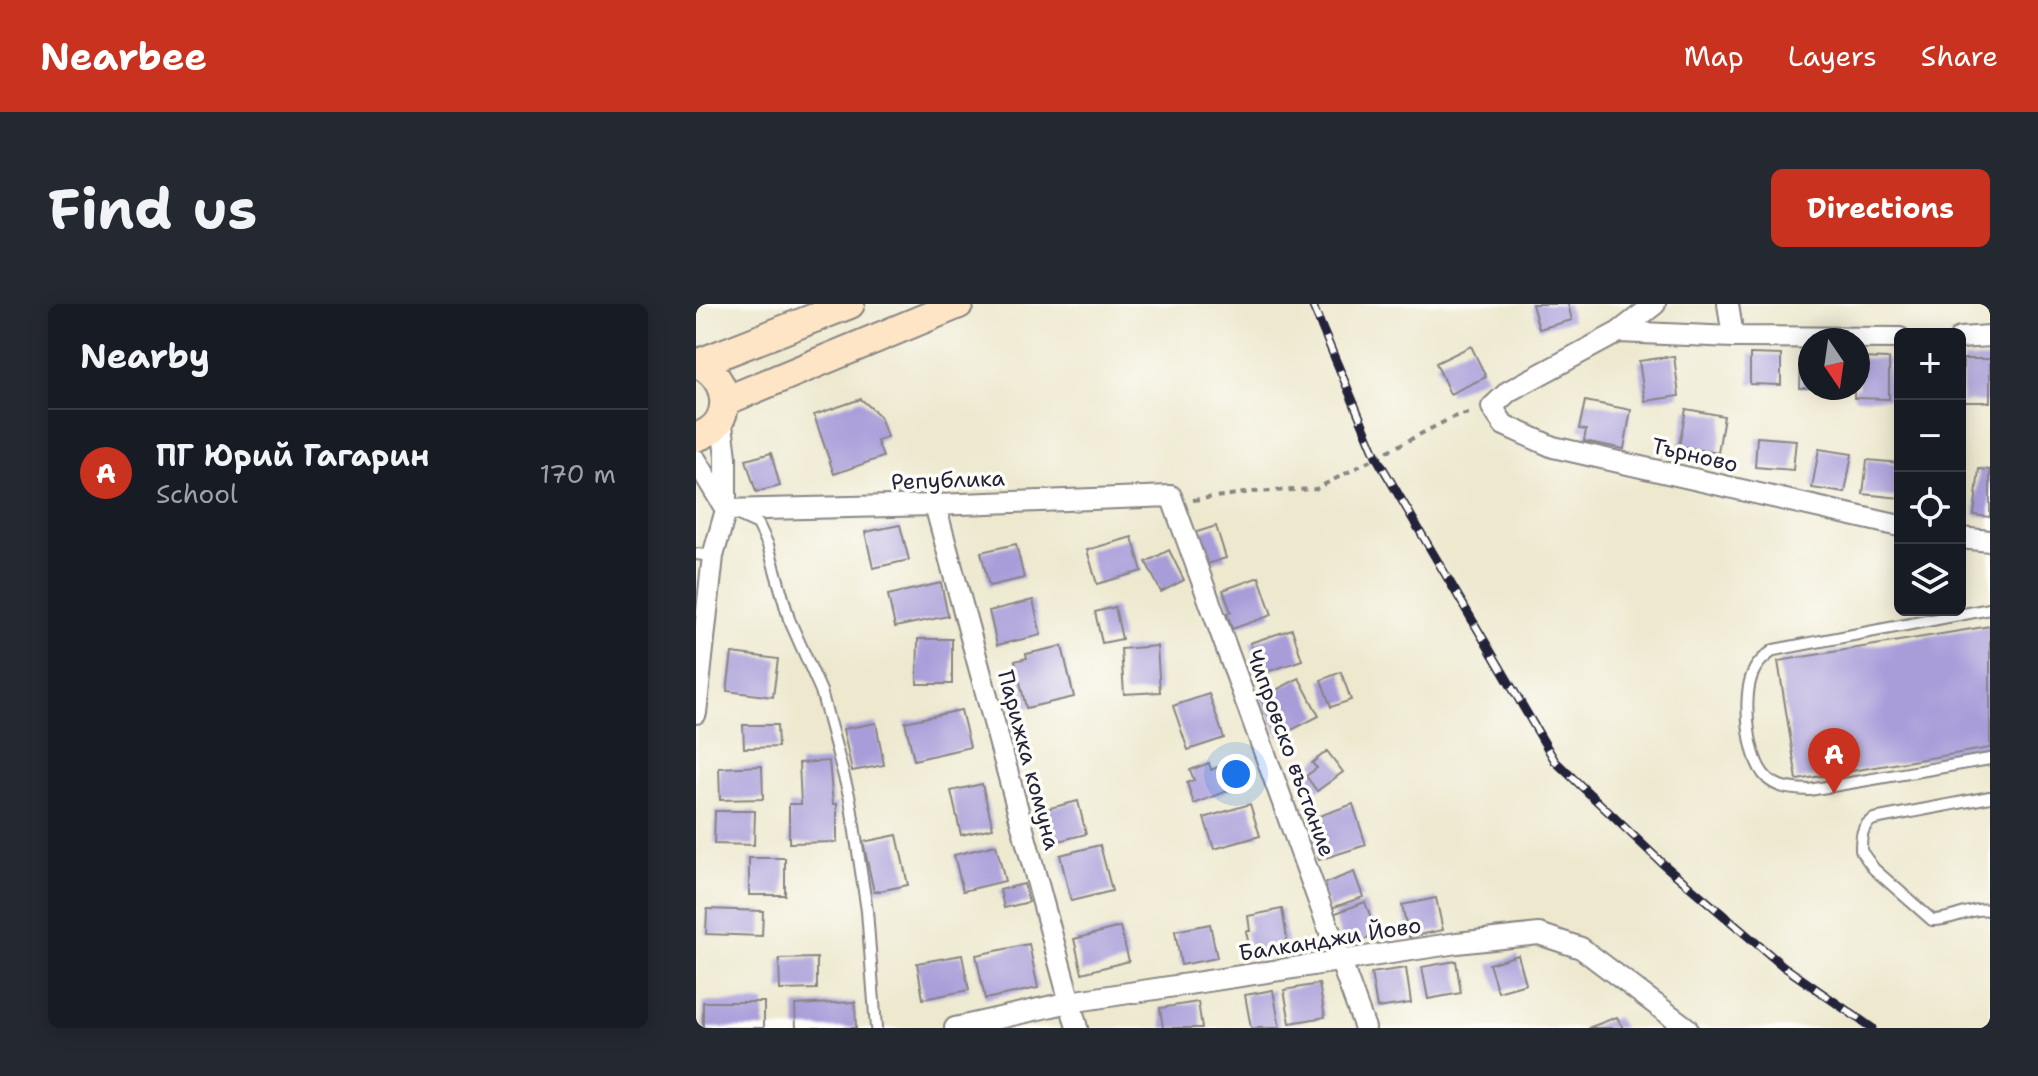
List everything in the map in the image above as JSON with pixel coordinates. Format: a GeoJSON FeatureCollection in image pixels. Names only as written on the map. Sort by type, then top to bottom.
{"type":"FeatureCollection","features":[{"type":"Feature","properties":{"kind":"street"},"geometry":{"type":"LineString","coordinates":[[698,363],[850,304]]}},
{"type":"Feature","properties":{"kind":"street"},"geometry":{"type":"LineString","coordinates":[[696,437],[713,428],[723,409],[959,304]]}},
{"type":"Feature","properties":{"kind":"street"},"geometry":{"type":"LineString","coordinates":[[1492,407],[1509,391],[1619,332],[1655,304]]}},
{"type":"Feature","properties":{"kind":"street"},"geometry":{"type":"LineString","coordinates":[[1728,304],[1733,337]]}},
{"type":"Feature","properties":{"kind":"street"},"geometry":{"type":"LineString","coordinates":[[1619,332],[1733,337],[1894,338]]}},
{"type":"Feature","properties":{"kind":"street"},"geometry":{"type":"LineString","coordinates":[[1966,338],[1990,336]]}},
{"type":"Feature","properties":{"kind":"street"},"geometry":{"type":"LineString","coordinates":[[696,713],[704,555],[726,510],[722,385],[713,372],[698,363]]}},
{"type":"Feature","properties":{"kind":"street","name":"Търново"},"geometry":{"type":"LineString","coordinates":[[1492,407],[1504,425],[1553,447],[1894,525]]}},
{"type":"Feature","properties":{"kind":"street"},"geometry":{"type":"LineString","coordinates":[[696,460],[726,510]]}},
{"type":"Feature","properties":{"kind":"street","name":"Република"},"geometry":{"type":"LineString","coordinates":[[726,510],[1171,496]]}},
{"type":"Feature","properties":{"kind":"street","name":"Чипровско въстание"},"geometry":{"type":"LineString","coordinates":[[1171,496],[1365,1028]]}},
{"type":"Feature","properties":{"kind":"street","name":"Парижка комуна"},"geometry":{"type":"LineString","coordinates":[[935,505],[1077,1028]]}},
{"type":"Feature","properties":{"kind":"street"},"geometry":{"type":"LineString","coordinates":[[1966,539],[1990,541]]}},
{"type":"Feature","properties":{"kind":"street","name":"Балканджи Йово"},"geometry":{"type":"LineString","coordinates":[[955,1028],[1070,1002],[1457,943],[1539,934],[1581,948],[1687,1028]]}},
{"type":"Feature","properties":{"kind":"lane"},"geometry":{"type":"LineString","coordinates":[[726,510],[758,524],[768,545],[789,619],[821,691],[850,799],[867,911],[876,1028]]}},
{"type":"Feature","properties":{"kind":"lane"},"geometry":{"type":"LineString","coordinates":[[1990,609],[1774,650],[1760,660],[1750,679],[1746,714],[1756,757],[1766,777],[1786,789],[1809,790],[1990,759]]}},
{"type":"Feature","properties":{"kind":"lane"},"geometry":{"type":"LineString","coordinates":[[1990,797],[1874,819],[1867,822],[1863,830],[1861,851],[1874,869],[1932,920],[1990,910]]}},
{"type":"Feature","properties":{"kind":"path"},"geometry":{"type":"LineString","coordinates":[[1171,496],[1199,501],[1252,492],[1316,489],[1453,417],[1492,407]]}},
{"type":"Feature","properties":{"kind":"building"},"geometry":{"type":"Polygon","coordinates":[[[1532,304],[1568,304],[1572,320],[1539,329],[1532,304]]]}},
{"type":"Feature","properties":{"kind":"building"},"geometry":{"type":"Polygon","coordinates":[[[1471,346],[1486,377],[1450,394],[1436,363],[1471,346]]]}},
{"type":"Feature","properties":{"kind":"building"},"geometry":{"type":"Polygon","coordinates":[[[1750,354],[1781,355],[1781,385],[1750,384],[1750,354]]]}},
{"type":"Feature","properties":{"kind":"building"},"geometry":{"type":"Polygon","coordinates":[[[1674,356],[1679,396],[1645,401],[1639,361],[1674,356]]]}},
{"type":"Feature","properties":{"kind":"building"},"geometry":{"type":"Polygon","coordinates":[[[1870,358],[1889,359],[1889,399],[1870,398],[1870,358]]]}},
{"type":"Feature","properties":{"kind":"building"},"geometry":{"type":"Polygon","coordinates":[[[1966,359],[1990,359],[1990,402],[1966,402],[1966,359]]]}},
{"type":"Feature","properties":{"kind":"building"},"geometry":{"type":"Polygon","coordinates":[[[861,399],[880,416],[887,437],[877,441],[883,457],[834,474],[814,415],[861,399]]]}},
{"type":"Feature","properties":{"kind":"building"},"geometry":{"type":"Polygon","coordinates":[[[1585,401],[1631,410],[1624,449],[1584,441],[1586,430],[1579,429],[1585,401]]]}},
{"type":"Feature","properties":{"kind":"building"},"geometry":{"type":"Polygon","coordinates":[[[1686,409],[1724,416],[1718,453],[1679,446],[1686,409]]]}},
{"type":"Feature","properties":{"kind":"building"},"geometry":{"type":"Polygon","coordinates":[[[1757,437],[1796,440],[1793,470],[1755,467],[1757,437]]]}},
{"type":"Feature","properties":{"kind":"building"},"geometry":{"type":"Polygon","coordinates":[[[1819,449],[1852,454],[1845,493],[1812,488],[1819,449]]]}},
{"type":"Feature","properties":{"kind":"building"},"geometry":{"type":"Polygon","coordinates":[[[771,453],[780,486],[756,492],[746,460],[771,453]]]}},
{"type":"Feature","properties":{"kind":"building"},"geometry":{"type":"Polygon","coordinates":[[[1867,460],[1894,462],[1894,497],[1863,494],[1867,460]]]}},
{"type":"Feature","properties":{"kind":"building"},"geometry":{"type":"Polygon","coordinates":[[[1979,469],[1990,470],[1990,517],[1974,515],[1979,469]]]}},
{"type":"Feature","properties":{"kind":"building"},"geometry":{"type":"Polygon","coordinates":[[[900,525],[909,560],[873,568],[865,532],[900,525]]]}},
{"type":"Feature","properties":{"kind":"building"},"geometry":{"type":"Polygon","coordinates":[[[1216,526],[1226,558],[1204,565],[1194,533],[1216,526]]]}},
{"type":"Feature","properties":{"kind":"building"},"geometry":{"type":"Polygon","coordinates":[[[1132,537],[1142,571],[1097,584],[1087,550],[1132,537]]]}},
{"type":"Feature","properties":{"kind":"building"},"geometry":{"type":"Polygon","coordinates":[[[1016,544],[1024,578],[989,586],[981,552],[1016,544]]]}},
{"type":"Feature","properties":{"kind":"building"},"geometry":{"type":"Polygon","coordinates":[[[1169,550],[1184,580],[1161,592],[1146,562],[1169,550]]]}},
{"type":"Feature","properties":{"kind":"building"},"geometry":{"type":"Polygon","coordinates":[[[1259,577],[1272,615],[1232,629],[1227,613],[1231,612],[1223,590],[1259,577]]]}},
{"type":"Feature","properties":{"kind":"building"},"geometry":{"type":"Polygon","coordinates":[[[941,583],[948,616],[895,627],[888,595],[941,583]]]}},
{"type":"Feature","properties":{"kind":"building"},"geometry":{"type":"Polygon","coordinates":[[[1033,600],[1041,635],[997,645],[989,611],[1033,600]]]}},
{"type":"Feature","properties":{"kind":"building"},"geometry":{"type":"Polygon","coordinates":[[[1115,607],[1122,639],[1102,643],[1095,612],[1115,607]]]}},
{"type":"Feature","properties":{"kind":"building"},"geometry":{"type":"Polygon","coordinates":[[[1990,626],[1990,748],[1797,780],[1778,661],[1990,626]]]}},
{"type":"Feature","properties":{"kind":"building"},"geometry":{"type":"Polygon","coordinates":[[[1292,629],[1302,660],[1261,674],[1250,643],[1292,629]]]}},
{"type":"Feature","properties":{"kind":"building"},"geometry":{"type":"Polygon","coordinates":[[[918,639],[952,639],[952,684],[917,684],[918,639]]]}},
{"type":"Feature","properties":{"kind":"building"},"geometry":{"type":"Polygon","coordinates":[[[1062,646],[1074,697],[1026,708],[1015,661],[1027,658],[1026,654],[1062,646]]]}},
{"type":"Feature","properties":{"kind":"building"},"geometry":{"type":"Polygon","coordinates":[[[1157,646],[1160,692],[1124,694],[1121,649],[1157,646]]]}},
{"type":"Feature","properties":{"kind":"building"},"geometry":{"type":"Polygon","coordinates":[[[732,653],[778,659],[773,697],[727,691],[732,653]]]}},
{"type":"Feature","properties":{"kind":"building"},"geometry":{"type":"Polygon","coordinates":[[[1341,672],[1351,700],[1331,707],[1321,680],[1341,672]]]}},
{"type":"Feature","properties":{"kind":"building"},"geometry":{"type":"Polygon","coordinates":[[[1299,678],[1319,716],[1280,736],[1261,698],[1299,678]]]}},
{"type":"Feature","properties":{"kind":"building"},"geometry":{"type":"Polygon","coordinates":[[[1209,694],[1224,738],[1188,750],[1173,706],[1209,694]]]}},
{"type":"Feature","properties":{"kind":"building"},"geometry":{"type":"Polygon","coordinates":[[[961,710],[970,747],[914,760],[905,722],[961,710]]]}},
{"type":"Feature","properties":{"kind":"building"},"geometry":{"type":"Polygon","coordinates":[[[876,723],[884,765],[852,771],[843,729],[876,723]]]}},
{"type":"Feature","properties":{"kind":"building"},"geometry":{"type":"Polygon","coordinates":[[[743,725],[777,725],[778,747],[744,748],[743,725]]]}},
{"type":"Feature","properties":{"kind":"building"},"geometry":{"type":"Polygon","coordinates":[[[1327,751],[1343,772],[1317,791],[1306,776],[1317,768],[1312,763],[1327,751]]]}},
{"type":"Feature","properties":{"kind":"building"},"geometry":{"type":"Polygon","coordinates":[[[829,761],[833,804],[837,804],[837,842],[789,843],[789,804],[801,804],[799,763],[829,761]]]}},
{"type":"Feature","properties":{"kind":"building"},"geometry":{"type":"Polygon","coordinates":[[[1209,763],[1211,770],[1226,764],[1235,788],[1194,804],[1187,783],[1194,780],[1190,770],[1209,763]]]}},
{"type":"Feature","properties":{"kind":"building"},"geometry":{"type":"Polygon","coordinates":[[[762,766],[763,799],[720,800],[719,768],[762,766]]]}},
{"type":"Feature","properties":{"kind":"building"},"geometry":{"type":"Polygon","coordinates":[[[982,784],[993,828],[961,835],[951,791],[982,784]]]}},
{"type":"Feature","properties":{"kind":"building"},"geometry":{"type":"Polygon","coordinates":[[[1078,801],[1086,834],[1047,844],[1038,811],[1078,801]]]}},
{"type":"Feature","properties":{"kind":"building"},"geometry":{"type":"Polygon","coordinates":[[[1250,804],[1260,836],[1214,849],[1204,818],[1250,804]]]}},
{"type":"Feature","properties":{"kind":"building"},"geometry":{"type":"Polygon","coordinates":[[[1353,804],[1366,845],[1319,860],[1311,835],[1321,831],[1316,817],[1353,804]]]}},
{"type":"Feature","properties":{"kind":"building"},"geometry":{"type":"Polygon","coordinates":[[[715,811],[755,811],[754,845],[714,844],[715,811]]]}},
{"type":"Feature","properties":{"kind":"building"},"geometry":{"type":"Polygon","coordinates":[[[897,835],[908,885],[874,892],[863,842],[897,835]]]}},
{"type":"Feature","properties":{"kind":"building"},"geometry":{"type":"Polygon","coordinates":[[[996,845],[1005,881],[963,891],[954,855],[996,845]]]}},
{"type":"Feature","properties":{"kind":"building"},"geometry":{"type":"Polygon","coordinates":[[[1100,845],[1112,891],[1071,901],[1060,855],[1100,845]]]}},
{"type":"Feature","properties":{"kind":"building"},"geometry":{"type":"Polygon","coordinates":[[[749,858],[785,858],[785,895],[749,895],[749,858]]]}},
{"type":"Feature","properties":{"kind":"building"},"geometry":{"type":"Polygon","coordinates":[[[1354,872],[1363,897],[1329,909],[1320,885],[1354,872]]]}},
{"type":"Feature","properties":{"kind":"building"},"geometry":{"type":"Polygon","coordinates":[[[1024,884],[1029,902],[1004,908],[1000,890],[1024,884]]]}},
{"type":"Feature","properties":{"kind":"building"},"geometry":{"type":"Polygon","coordinates":[[[1436,898],[1443,930],[1409,937],[1402,905],[1436,898]]]}},
{"type":"Feature","properties":{"kind":"building"},"geometry":{"type":"Polygon","coordinates":[[[1365,902],[1377,935],[1345,947],[1333,914],[1365,902]]]}},
{"type":"Feature","properties":{"kind":"building"},"geometry":{"type":"Polygon","coordinates":[[[707,909],[763,911],[762,936],[706,934],[707,909]]]}},
{"type":"Feature","properties":{"kind":"building"},"geometry":{"type":"Polygon","coordinates":[[[1282,909],[1288,944],[1250,951],[1246,931],[1250,931],[1248,916],[1282,909]]]}},
{"type":"Feature","properties":{"kind":"building"},"geometry":{"type":"Polygon","coordinates":[[[1210,924],[1217,958],[1181,965],[1175,931],[1210,924]]]}},
{"type":"Feature","properties":{"kind":"building"},"geometry":{"type":"Polygon","coordinates":[[[1120,927],[1129,961],[1082,973],[1074,939],[1120,927]]]}},
{"type":"Feature","properties":{"kind":"building"},"geometry":{"type":"Polygon","coordinates":[[[1029,944],[1038,988],[985,999],[976,955],[1029,944]]]}},
{"type":"Feature","properties":{"kind":"building"},"geometry":{"type":"Polygon","coordinates":[[[962,955],[969,990],[923,999],[917,963],[962,955]]]}},
{"type":"Feature","properties":{"kind":"building"},"geometry":{"type":"Polygon","coordinates":[[[1518,955],[1526,984],[1498,992],[1489,964],[1518,955]]]}},
{"type":"Feature","properties":{"kind":"building"},"geometry":{"type":"Polygon","coordinates":[[[817,958],[817,989],[780,990],[779,959],[817,958]]]}},
{"type":"Feature","properties":{"kind":"building"},"geometry":{"type":"Polygon","coordinates":[[[1456,961],[1461,993],[1428,999],[1422,967],[1456,961]]]}},
{"type":"Feature","properties":{"kind":"building"},"geometry":{"type":"Polygon","coordinates":[[[1406,968],[1411,1003],[1377,1008],[1371,973],[1406,968]]]}},
{"type":"Feature","properties":{"kind":"building"},"geometry":{"type":"Polygon","coordinates":[[[1319,984],[1325,1017],[1290,1023],[1284,990],[1319,984]]]}},
{"type":"Feature","properties":{"kind":"building"},"geometry":{"type":"Polygon","coordinates":[[[1273,990],[1280,1028],[1251,1028],[1245,995],[1273,990]]]}},
{"type":"Feature","properties":{"kind":"building"},"geometry":{"type":"Polygon","coordinates":[[[703,1002],[764,1002],[764,1028],[703,1028],[703,1002]]]}},
{"type":"Feature","properties":{"kind":"building"},"geometry":{"type":"Polygon","coordinates":[[[855,1002],[856,1028],[796,1028],[795,1005],[855,1002]]]}},
{"type":"Feature","properties":{"kind":"building"},"geometry":{"type":"Polygon","coordinates":[[[1198,1002],[1202,1028],[1163,1028],[1160,1008],[1198,1002]]]}},
{"type":"Feature","properties":{"kind":"building"},"geometry":{"type":"Polygon","coordinates":[[[1617,1017],[1623,1028],[1588,1028],[1617,1017]]]}},
{"type":"Feature","properties":{"kind":"railway"},"geometry":{"type":"LineString","coordinates":[[1312,304],[1377,458],[1555,761],[1662,863],[1783,966],[1872,1028]]}},
{"type":"Feature","properties":{"kind":"place","name":"ПГ Юрий Гагарин"},"geometry":{"type":"Point","coordinates":[1834,794]}}]}
